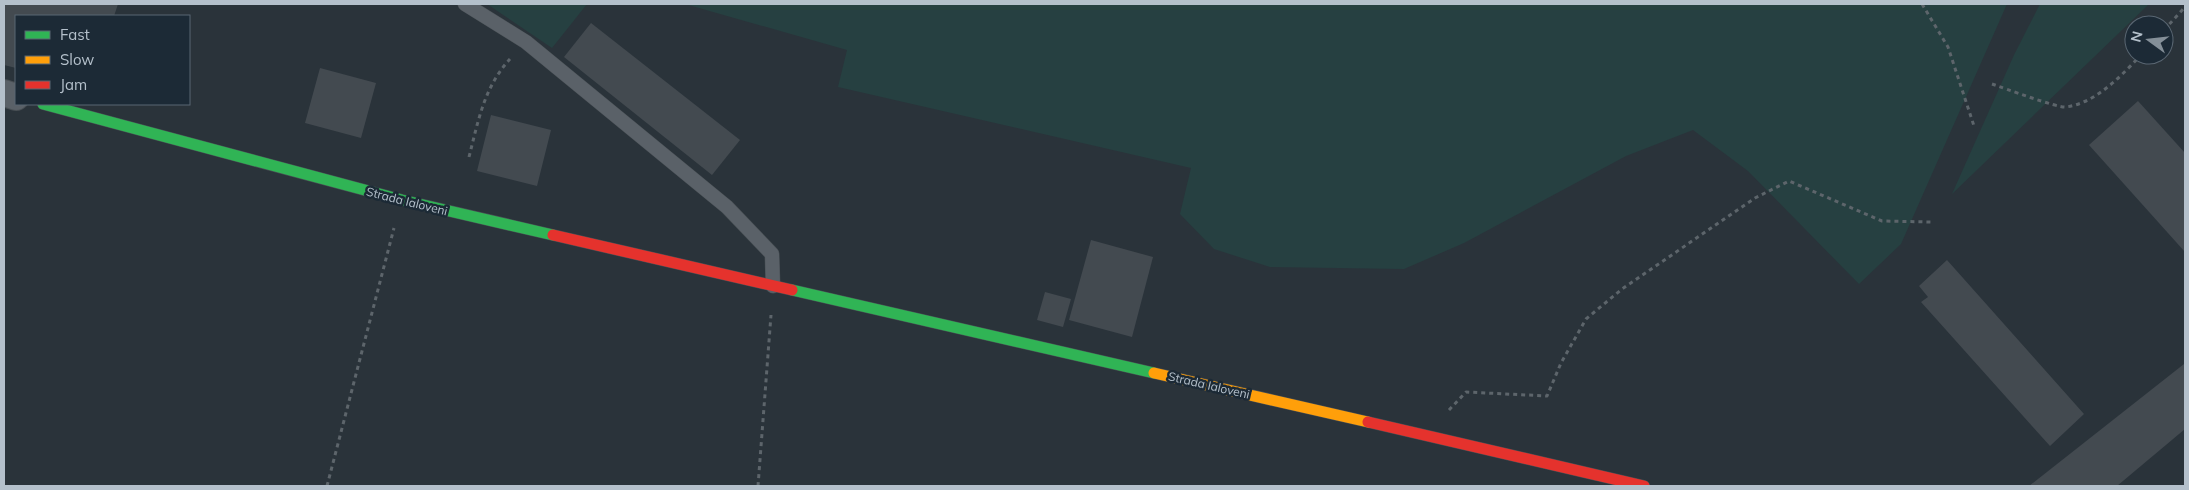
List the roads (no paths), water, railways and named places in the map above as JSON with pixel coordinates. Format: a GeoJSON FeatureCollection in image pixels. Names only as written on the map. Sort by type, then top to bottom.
{"type":"FeatureCollection","features":[{"type":"Feature","properties":{"kind":"street","name":"Strada Ialoveni"},"geometry":{"type":"LineString","coordinates":[[47,105],[402,200],[1644,486]]}},
{"type":"Feature","properties":{"kind":"lane"},"geometry":{"type":"LineString","coordinates":[[465,4],[526,42],[727,207],[772,254],[773,286]]}}]}
